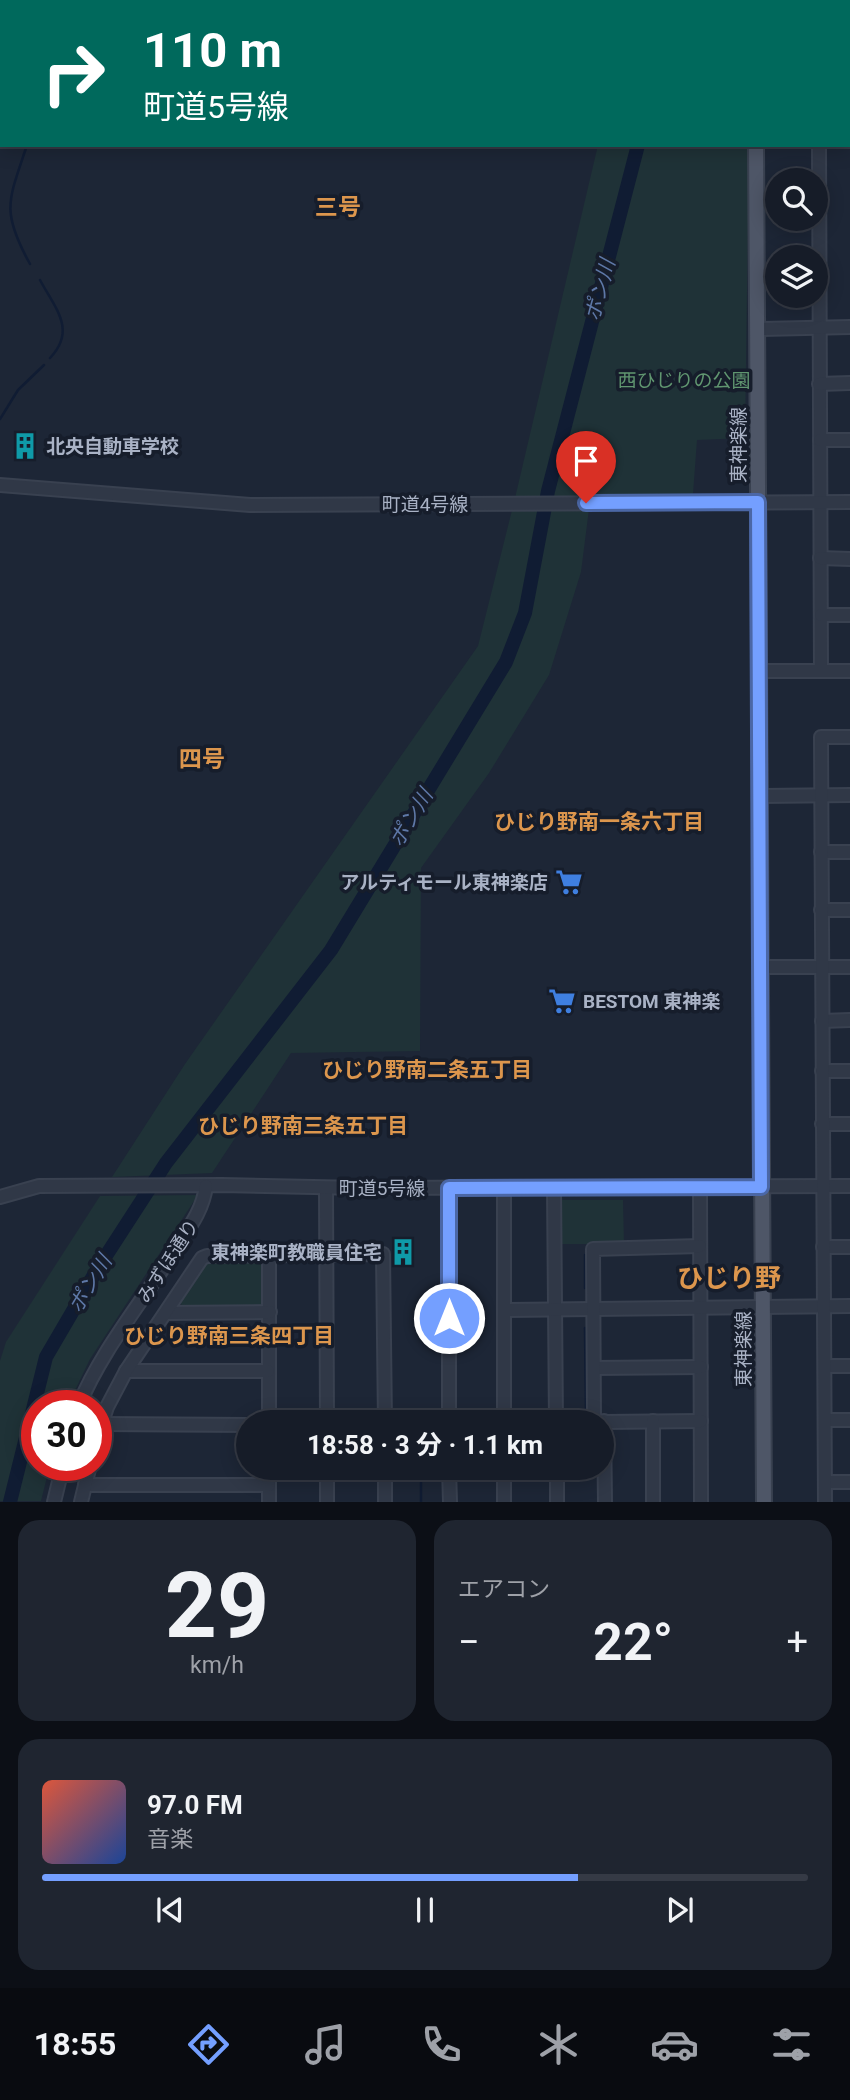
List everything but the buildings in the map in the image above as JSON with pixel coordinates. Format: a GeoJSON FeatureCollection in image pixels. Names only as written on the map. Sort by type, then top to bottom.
{"type":"FeatureCollection","features":[{"type":"Feature","properties":{"kind":"main road","name":"東神楽線"},"geometry":{"type":"LineString","coordinates":[[756,147],[764,1502]]}},
{"type":"Feature","properties":{"kind":"street"},"geometry":{"type":"LineString","coordinates":[[819,147],[821,671]]}},
{"type":"Feature","properties":{"kind":"street"},"geometry":{"type":"LineString","coordinates":[[757,329],[850,327]]}},
{"type":"Feature","properties":{"kind":"street"},"geometry":{"type":"LineString","coordinates":[[819,384],[850,383]]}},
{"type":"Feature","properties":{"kind":"street"},"geometry":{"type":"LineString","coordinates":[[820,440],[850,440]]}},
{"type":"Feature","properties":{"kind":"street","name":"町道4号線"},"geometry":{"type":"LineString","coordinates":[[0,485],[250,505],[850,502]]}},
{"type":"Feature","properties":{"kind":"street"},"geometry":{"type":"LineString","coordinates":[[820,558],[850,559]]}},
{"type":"Feature","properties":{"kind":"street"},"geometry":{"type":"LineString","coordinates":[[821,615],[850,615]]}},
{"type":"Feature","properties":{"kind":"street"},"geometry":{"type":"LineString","coordinates":[[758,671],[850,671]]}},
{"type":"Feature","properties":{"kind":"street"},"geometry":{"type":"LineString","coordinates":[[825,1502],[821,737],[850,737]]}},
{"type":"Feature","properties":{"kind":"street"},"geometry":{"type":"LineString","coordinates":[[759,796],[850,795]]}},
{"type":"Feature","properties":{"kind":"street"},"geometry":{"type":"LineString","coordinates":[[821,852],[850,852]]}},
{"type":"Feature","properties":{"kind":"street"},"geometry":{"type":"LineString","coordinates":[[821,910],[850,910]]}},
{"type":"Feature","properties":{"kind":"street"},"geometry":{"type":"LineString","coordinates":[[760,967],[850,967]]}},
{"type":"Feature","properties":{"kind":"street"},"geometry":{"type":"LineString","coordinates":[[822,1021],[850,1020]]}},
{"type":"Feature","properties":{"kind":"street"},"geometry":{"type":"LineString","coordinates":[[822,1071],[850,1071]]}},
{"type":"Feature","properties":{"kind":"street"},"geometry":{"type":"LineString","coordinates":[[822,1124],[850,1124]]}},
{"type":"Feature","properties":{"kind":"street","name":"町道5号線"},"geometry":{"type":"LineString","coordinates":[[0,1198],[39,1186],[850,1186]]}},
{"type":"Feature","properties":{"kind":"street","name":"みずほ通り"},"geometry":{"type":"LineString","coordinates":[[85,1390],[202,1207],[206,1186]]}},
{"type":"Feature","properties":{"kind":"street"},"geometry":{"type":"LineString","coordinates":[[554,1187],[556,1410]]}},
{"type":"Feature","properties":{"kind":"street"},"geometry":{"type":"LineString","coordinates":[[700,1187],[701,1502]]}},
{"type":"Feature","properties":{"kind":"street"},"geometry":{"type":"LineString","coordinates":[[326,1188],[327,1410]]}},
{"type":"Feature","properties":{"kind":"street"},"geometry":{"type":"LineString","coordinates":[[449,1188],[449,1410]]}},
{"type":"Feature","properties":{"kind":"street"},"geometry":{"type":"LineString","coordinates":[[504,1188],[504,1410]]}},
{"type":"Feature","properties":{"kind":"street"},"geometry":{"type":"LineString","coordinates":[[598,1410],[594,1368],[593,1249],[700,1247]]}},
{"type":"Feature","properties":{"kind":"street"},"geometry":{"type":"LineString","coordinates":[[823,1247],[850,1247]]}},
{"type":"Feature","properties":{"kind":"street"},"geometry":{"type":"LineString","coordinates":[[112,1398],[126,1371],[202,1258],[383,1254],[384,1410]]}},
{"type":"Feature","properties":{"kind":"street"},"geometry":{"type":"LineString","coordinates":[[269,1255],[269,1410]]}},
{"type":"Feature","properties":{"kind":"street"},"geometry":{"type":"LineString","coordinates":[[504,1310],[850,1307]]}},
{"type":"Feature","properties":{"kind":"street"},"geometry":{"type":"LineString","coordinates":[[166,1313],[270,1312]]}},
{"type":"Feature","properties":{"kind":"street"},"geometry":{"type":"LineString","coordinates":[[825,1366],[850,1366]]}},
{"type":"Feature","properties":{"kind":"street"},"geometry":{"type":"LineString","coordinates":[[594,1368],[701,1367]]}},
{"type":"Feature","properties":{"kind":"street"},"geometry":{"type":"LineString","coordinates":[[126,1371],[268,1371]]}},
{"type":"Feature","properties":{"kind":"street"},"geometry":{"type":"LineString","coordinates":[[825,1420],[850,1420]]}},
{"type":"Feature","properties":{"kind":"street"},"geometry":{"type":"LineString","coordinates":[[614,1421],[701,1421]]}},
{"type":"Feature","properties":{"kind":"street"},"geometry":{"type":"LineString","coordinates":[[653,1421],[653,1502]]}},
{"type":"Feature","properties":{"kind":"street"},"geometry":{"type":"LineString","coordinates":[[112,1424],[236,1424]]}},
{"type":"Feature","properties":{"kind":"street"},"geometry":{"type":"LineString","coordinates":[[269,1480],[269,1502]]}},
{"type":"Feature","properties":{"kind":"street"},"geometry":{"type":"LineString","coordinates":[[327,1480],[327,1502]]}},
{"type":"Feature","properties":{"kind":"street"},"geometry":{"type":"LineString","coordinates":[[385,1480],[385,1502]]}},
{"type":"Feature","properties":{"kind":"street"},"geometry":{"type":"LineString","coordinates":[[449,1480],[450,1502]]}},
{"type":"Feature","properties":{"kind":"street"},"geometry":{"type":"LineString","coordinates":[[504,1480],[504,1502]]}},
{"type":"Feature","properties":{"kind":"street"},"geometry":{"type":"LineString","coordinates":[[557,1480],[557,1502]]}},
{"type":"Feature","properties":{"kind":"street"},"geometry":{"type":"LineString","coordinates":[[603,1480],[605,1502]]}},
{"type":"Feature","properties":{"kind":"street"},"geometry":{"type":"LineString","coordinates":[[54,1502],[59,1481]]}},
{"type":"Feature","properties":{"kind":"street"},"geometry":{"type":"LineString","coordinates":[[81,1502],[86,1481]]}},
{"type":"Feature","properties":{"kind":"street"},"geometry":{"type":"LineString","coordinates":[[825,1482],[850,1482]]}},
{"type":"Feature","properties":{"kind":"street"},"geometry":{"type":"LineString","coordinates":[[85,1485],[269,1485]]}},
{"type":"Feature","properties":{"kind":"green space","name":"西ひじりの公園"},"geometry":{"type":"Polygon","coordinates":[[[598,147],[749,147],[745,438],[697,440],[693,494],[515,498],[598,147]]]}},
{"type":"Feature","properties":{"kind":"green space"},"geometry":{"type":"Polygon","coordinates":[[[589,509],[581,572],[549,675],[489,773],[421,868],[420,1051],[291,1053],[212,1173],[112,1177],[185,1064],[478,646],[512,510],[589,509]]]}},
{"type":"Feature","properties":{"kind":"green space"},"geometry":{"type":"Polygon","coordinates":[[[198,1195],[90,1359],[75,1390],[21,1390],[21,1481],[46,1481],[41,1501],[0,1501],[0,1361],[6,1342],[100,1196],[198,1195]]]}},
{"type":"Feature","properties":{"kind":"green space"},"geometry":{"type":"Polygon","coordinates":[[[561,1200],[623,1200],[624,1244],[561,1244],[561,1200]]]}},
{"type":"Feature","properties":{"kind":"green space"},"geometry":{"type":"Polygon","coordinates":[[[258,1259],[264,1265],[264,1308],[183,1308],[180,1302],[209,1260],[258,1259]]]}},
{"type":"Feature","properties":{"kind":"waterway"},"geometry":{"type":"LineString","coordinates":[[26,147],[10,205],[14,230],[30,264]]}},
{"type":"Feature","properties":{"kind":"waterway","name":"ポン川"},"geometry":{"type":"LineString","coordinates":[[10,1502],[46,1357],[98,1268],[166,1163],[331,950],[506,662],[525,613],[548,491],[637,147]]}},
{"type":"Feature","properties":{"kind":"waterway"},"geometry":{"type":"LineString","coordinates":[[40,280],[57,310],[63,328],[58,348],[50,358]]}},
{"type":"Feature","properties":{"kind":"waterway"},"geometry":{"type":"LineString","coordinates":[[0,419],[18,390],[44,365]]}},
{"type":"Feature","properties":{"kind":"waterway"},"geometry":{"type":"LineString","coordinates":[[585,1255],[585,1288]]}},
{"type":"Feature","properties":{"kind":"waterway"},"geometry":{"type":"LineString","coordinates":[[585,1328],[586,1410]]}},
{"type":"Feature","properties":{"kind":"waterway"},"geometry":{"type":"LineString","coordinates":[[421,1480],[421,1502]]}},
{"type":"Feature","properties":{"kind":"place","name":"北央自動車学校"},"geometry":{"type":"Point","coordinates":[25,446]}},
{"type":"Feature","properties":{"kind":"place","name":"アルティモール東神楽店"},"geometry":{"type":"Point","coordinates":[569,882]}},
{"type":"Feature","properties":{"kind":"place","name":"BESTOM 東神楽"},"geometry":{"type":"Point","coordinates":[562,1001]}},
{"type":"Feature","properties":{"kind":"place","name":"東神楽町教職員住宅"},"geometry":{"type":"Point","coordinates":[403,1252]}},
{"type":"Feature","properties":{"kind":"district","name":"三号"},"geometry":{"type":"Point","coordinates":[338,207]}},
{"type":"Feature","properties":{"kind":"district","name":"四号"},"geometry":{"type":"Point","coordinates":[202,759]}},
{"type":"Feature","properties":{"kind":"district","name":"ひじり野南一条六丁目"},"geometry":{"type":"Point","coordinates":[599,822]}},
{"type":"Feature","properties":{"kind":"district","name":"ひじり野南二条五丁目"},"geometry":{"type":"Point","coordinates":[427,1070]}},
{"type":"Feature","properties":{"kind":"district","name":"ひじり野南三条五丁目"},"geometry":{"type":"Point","coordinates":[303,1126]}},
{"type":"Feature","properties":{"kind":"district","name":"ひじり野"},"geometry":{"type":"Point","coordinates":[729,1278]}},
{"type":"Feature","properties":{"kind":"district","name":"ひじり野南三条四丁目"},"geometry":{"type":"Point","coordinates":[229,1336]}},
{"type":"Feature","properties":{"kind":"route"},"geometry":{"type":"LineString","coordinates":[[449,1318],[449,1188],[761,1187],[758,502],[586,503]]}}]}
